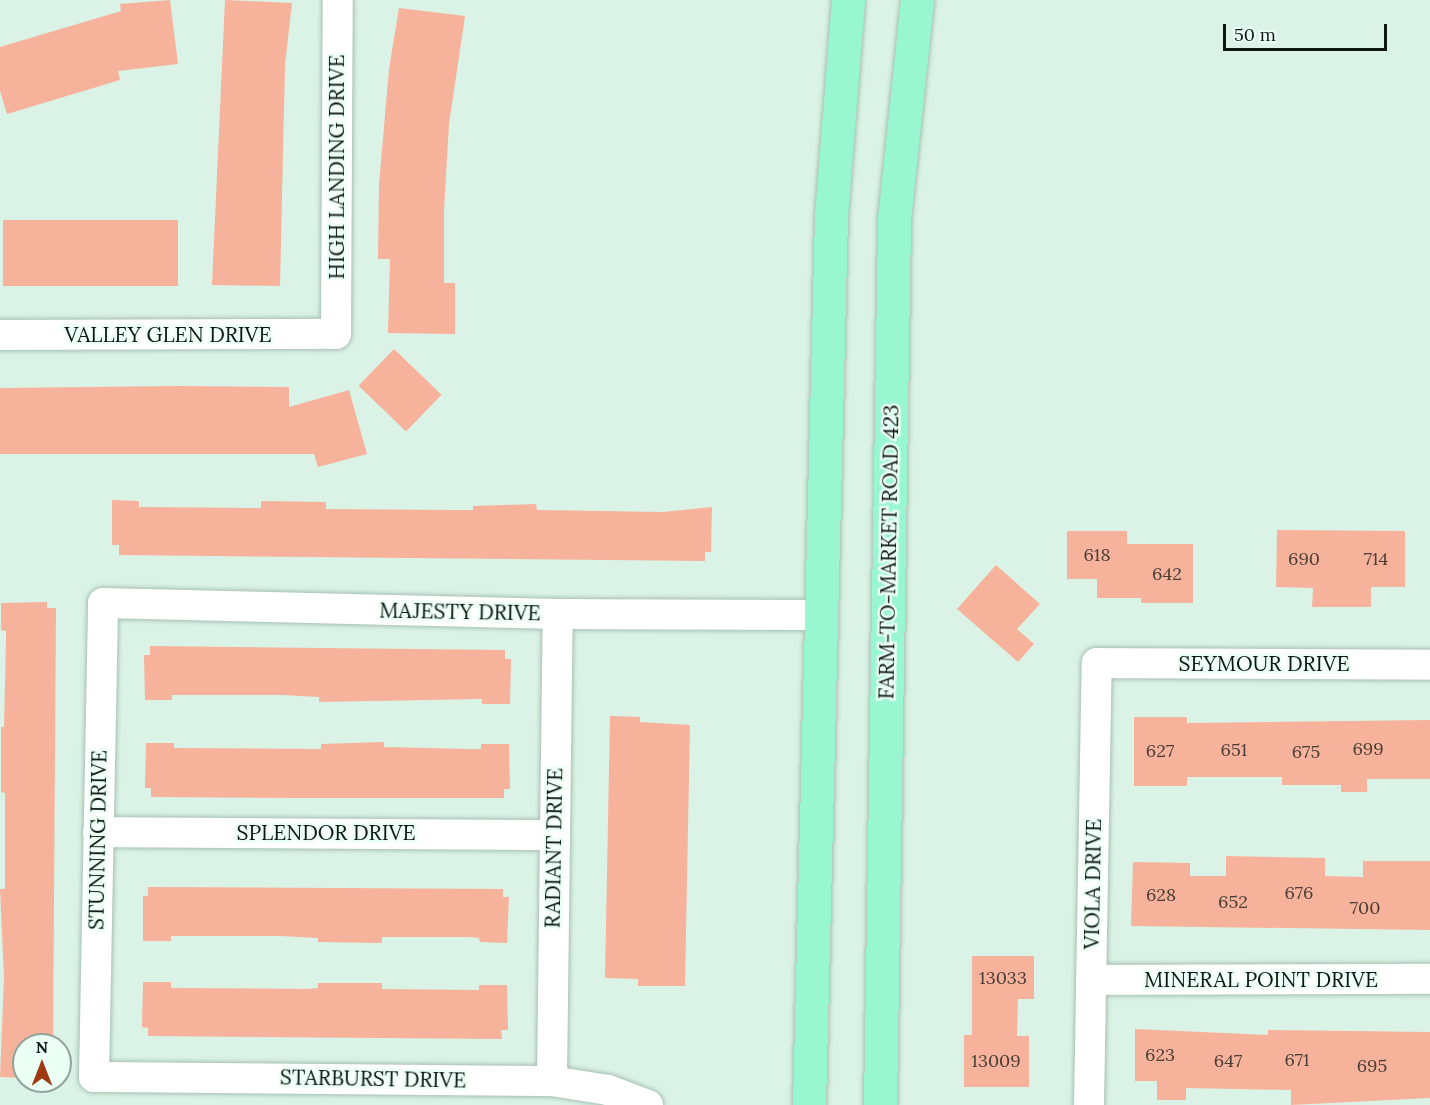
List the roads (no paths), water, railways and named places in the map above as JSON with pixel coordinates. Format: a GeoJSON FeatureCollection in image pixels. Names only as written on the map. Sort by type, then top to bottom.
{"type":"FeatureCollection","features":[{"type":"Feature","properties":{"kind":"main road"},"geometry":{"type":"LineString","coordinates":[[809,1105],[818,615],[831,216],[848,0]]}},
{"type":"Feature","properties":{"kind":"main road","name":"FARM-TO-MARKET ROAD 423"},"geometry":{"type":"LineString","coordinates":[[880,1105],[894,219],[917,0]]}},
{"type":"Feature","properties":{"kind":"street","name":"HIGH LANDING DRIVE"},"geometry":{"type":"LineString","coordinates":[[336,334],[338,0]]}},
{"type":"Feature","properties":{"kind":"street","name":"VALLEY GLEN DRIVE"},"geometry":{"type":"LineString","coordinates":[[0,335],[336,334]]}},
{"type":"Feature","properties":{"kind":"street","name":"MAJESTY DRIVE"},"geometry":{"type":"LineString","coordinates":[[103,603],[558,614],[818,615]]}},
{"type":"Feature","properties":{"kind":"street","name":"STUNNING DRIVE"},"geometry":{"type":"LineString","coordinates":[[94,1077],[103,603]]}},
{"type":"Feature","properties":{"kind":"street","name":"RADIANT DRIVE"},"geometry":{"type":"LineString","coordinates":[[552,1081],[553,835],[558,614]]}},
{"type":"Feature","properties":{"kind":"street","name":"SEYMOUR DRIVE"},"geometry":{"type":"LineString","coordinates":[[1097,663],[1430,665]]}},
{"type":"Feature","properties":{"kind":"street","name":"VIOLA DRIVE"},"geometry":{"type":"LineString","coordinates":[[1089,1105],[1097,663]]}},
{"type":"Feature","properties":{"kind":"street","name":"SPLENDOR DRIVE"},"geometry":{"type":"LineString","coordinates":[[98,832],[553,835]]}},
{"type":"Feature","properties":{"kind":"street","name":"MINERAL POINT DRIVE"},"geometry":{"type":"LineString","coordinates":[[1091,981],[1430,979]]}},
{"type":"Feature","properties":{"kind":"street","name":"STARBURST DRIVE"},"geometry":{"type":"LineString","coordinates":[[94,1077],[552,1081],[608,1090],[648,1105]]}}]}
